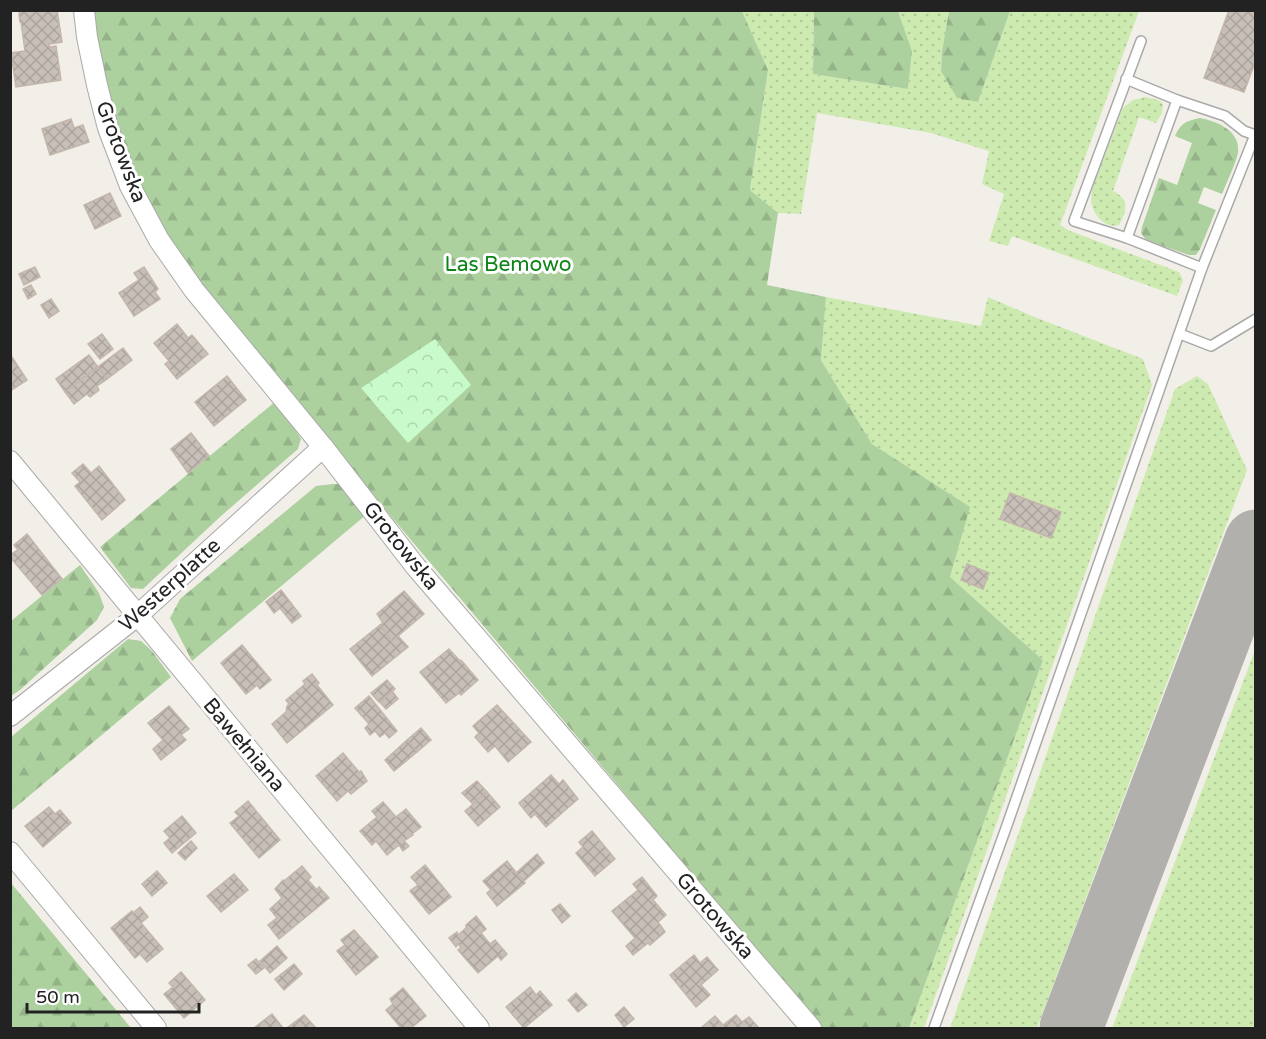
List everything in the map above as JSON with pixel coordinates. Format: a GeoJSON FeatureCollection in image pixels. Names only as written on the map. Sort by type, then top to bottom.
{"type":"FeatureCollection","features":[{"type":"Feature","properties":{"kind":"street","name":"Grotowska"},"geometry":{"type":"LineString","coordinates":[[84,10],[87,37],[108,128],[130,186],[159,240],[194,290],[416,567],[811,1029]]}},
{"type":"Feature","properties":{"kind":"street","name":"Westerplatte"},"geometry":{"type":"LineString","coordinates":[[10,716],[137,616],[322,447]]}},
{"type":"Feature","properties":{"kind":"street","name":"Bawełniana"},"geometry":{"type":"LineString","coordinates":[[10,461],[479,1029]]}},
{"type":"Feature","properties":{"kind":"street"},"geometry":{"type":"LineString","coordinates":[[10,852],[156,1029]]}},
{"type":"Feature","properties":{"kind":"lane"},"geometry":{"type":"LineString","coordinates":[[1141,40],[1074,221],[1127,238],[1202,268]]}},
{"type":"Feature","properties":{"kind":"lane"},"geometry":{"type":"LineString","coordinates":[[934,1029],[1202,268],[1255,135],[1244,131],[1225,116],[1177,100],[1126,79]]}},
{"type":"Feature","properties":{"kind":"lane"},"geometry":{"type":"LineString","coordinates":[[1127,238],[1177,100]]}},
{"type":"Feature","properties":{"kind":"lane"},"geometry":{"type":"LineString","coordinates":[[1180,334],[1211,346],[1256,319]]}},
{"type":"Feature","properties":{"kind":"green space","name":"Las Bemowo"},"geometry":{"type":"Polygon","coordinates":[[[90,11],[742,11],[768,70],[750,190],[778,213],[767,285],[826,297],[821,360],[872,444],[970,507],[950,577],[1043,660],[909,1028],[820,1028],[351,469],[187,269],[156,218],[131,169],[113,119],[90,11]]]}},
{"type":"Feature","properties":{"kind":"green space"},"geometry":{"type":"Polygon","coordinates":[[[742,11],[814,11],[813,74],[908,89],[912,51],[898,11],[949,11],[941,71],[978,102],[1010,11],[1139,11],[1060,225],[1070,231],[1179,272],[1183,280],[1177,296],[1012,236],[1008,246],[989,241],[1004,194],[982,184],[989,151],[931,133],[817,113],[801,214],[778,213],[750,190],[768,70],[742,11]]]}},
{"type":"Feature","properties":{"kind":"green space"},"geometry":{"type":"Polygon","coordinates":[[[814,11],[898,11],[912,51],[908,89],[813,74],[814,11]]]}},
{"type":"Feature","properties":{"kind":"green space"},"geometry":{"type":"Polygon","coordinates":[[[949,11],[1010,11],[978,102],[957,98],[941,71],[949,11]]]}},
{"type":"Feature","properties":{"kind":"green space"},"geometry":{"type":"Polygon","coordinates":[[[1145,97],[1160,101],[1163,104],[1162,113],[1156,123],[1139,117],[1113,191],[1124,202],[1124,215],[1119,225],[1108,225],[1096,215],[1091,200],[1092,189],[1123,108],[1133,100],[1145,97]]]}},
{"type":"Feature","properties":{"kind":"green space"},"geometry":{"type":"Polygon","coordinates":[[[1200,118],[1214,122],[1232,133],[1238,145],[1238,153],[1222,194],[1204,187],[1198,203],[1216,210],[1200,249],[1196,255],[1189,255],[1146,240],[1141,233],[1159,178],[1177,185],[1192,143],[1175,136],[1179,128],[1184,123],[1200,118]]]}},
{"type":"Feature","properties":{"kind":"green space"},"geometry":{"type":"Polygon","coordinates":[[[826,297],[981,326],[988,297],[1143,359],[1152,385],[924,1028],[909,1028],[1043,660],[950,577],[969,507],[872,444],[821,360],[826,297]]]}},
{"type":"Feature","properties":{"kind":"green space"},"geometry":{"type":"Polygon","coordinates":[[[435,339],[471,385],[408,443],[361,388],[435,339]]]}},
{"type":"Feature","properties":{"kind":"green space"},"geometry":{"type":"Polygon","coordinates":[[[1197,376],[1208,384],[1247,470],[1037,1028],[950,1028],[1175,389],[1197,376]]]}},
{"type":"Feature","properties":{"kind":"green space"},"geometry":{"type":"Polygon","coordinates":[[[276,401],[301,439],[298,449],[221,516],[143,589],[131,588],[100,547],[276,401]]]}},
{"type":"Feature","properties":{"kind":"green space"},"geometry":{"type":"Polygon","coordinates":[[[342,484],[367,514],[192,661],[170,618],[180,599],[316,486],[342,484]]]}},
{"type":"Feature","properties":{"kind":"green space"},"geometry":{"type":"Polygon","coordinates":[[[80,565],[99,593],[104,607],[97,620],[11,696],[11,621],[80,565]]]}},
{"type":"Feature","properties":{"kind":"green space"},"geometry":{"type":"Polygon","coordinates":[[[128,639],[141,641],[152,651],[171,677],[11,811],[11,737],[128,639]]]}},
{"type":"Feature","properties":{"kind":"green space"},"geometry":{"type":"Polygon","coordinates":[[[1255,650],[1255,1028],[1112,1028],[1255,650]]]}},
{"type":"Feature","properties":{"kind":"green space"},"geometry":{"type":"Polygon","coordinates":[[[11,883],[131,1028],[11,1028],[11,883]]]}},
{"type":"Feature","properties":{"kind":"building"},"geometry":{"type":"Polygon","coordinates":[[[19,10],[57,10],[62,42],[49,44],[49,47],[56,46],[61,80],[16,87],[11,53],[25,51],[19,10]]]}},
{"type":"Feature","properties":{"kind":"building"},"geometry":{"type":"Polygon","coordinates":[[[1229,10],[1256,10],[1256,60],[1244,92],[1204,78],[1229,10]]]}},
{"type":"Feature","properties":{"kind":"building"},"geometry":{"type":"Polygon","coordinates":[[[71,119],[74,128],[83,125],[89,142],[50,155],[42,129],[71,119]]]}},
{"type":"Feature","properties":{"kind":"building"},"geometry":{"type":"Polygon","coordinates":[[[110,193],[121,216],[95,229],[84,205],[110,193]]]}},
{"type":"Feature","properties":{"kind":"building"},"geometry":{"type":"Polygon","coordinates":[[[35,267],[40,277],[24,285],[19,274],[35,267]]]}},
{"type":"Feature","properties":{"kind":"building"},"geometry":{"type":"Polygon","coordinates":[[[144,267],[158,289],[155,292],[160,299],[134,316],[119,293],[139,280],[134,273],[144,267]]]}},
{"type":"Feature","properties":{"kind":"building"},"geometry":{"type":"Polygon","coordinates":[[[31,285],[36,294],[28,299],[23,289],[31,285]]]}},
{"type":"Feature","properties":{"kind":"building"},"geometry":{"type":"Polygon","coordinates":[[[51,299],[59,311],[49,318],[41,305],[51,299]]]}},
{"type":"Feature","properties":{"kind":"building"},"geometry":{"type":"Polygon","coordinates":[[[177,324],[188,338],[192,335],[208,354],[177,379],[165,364],[169,361],[154,343],[177,324]]]}},
{"type":"Feature","properties":{"kind":"building"},"geometry":{"type":"Polygon","coordinates":[[[102,334],[113,349],[100,359],[88,344],[102,334]]]}},
{"type":"Feature","properties":{"kind":"building"},"geometry":{"type":"Polygon","coordinates":[[[123,348],[132,360],[107,379],[98,367],[123,348]]]}},
{"type":"Feature","properties":{"kind":"building"},"geometry":{"type":"Polygon","coordinates":[[[10,354],[27,380],[10,391],[10,354]]]}},
{"type":"Feature","properties":{"kind":"building"},"geometry":{"type":"Polygon","coordinates":[[[89,355],[98,367],[65,392],[56,379],[89,355]]]}},
{"type":"Feature","properties":{"kind":"building"},"geometry":{"type":"Polygon","coordinates":[[[98,367],[107,379],[97,386],[99,390],[90,397],[87,394],[74,404],[65,392],[98,367]]]}},
{"type":"Feature","properties":{"kind":"building"},"geometry":{"type":"Polygon","coordinates":[[[227,376],[246,400],[214,426],[195,402],[227,376]]]}},
{"type":"Feature","properties":{"kind":"building"},"geometry":{"type":"Polygon","coordinates":[[[191,433],[209,456],[188,473],[171,449],[191,433]]]}},
{"type":"Feature","properties":{"kind":"building"},"geometry":{"type":"Polygon","coordinates":[[[83,464],[91,473],[99,466],[125,500],[102,520],[75,486],[80,482],[72,473],[83,464]]]}},
{"type":"Feature","properties":{"kind":"building"},"geometry":{"type":"Polygon","coordinates":[[[1010,493],[1061,512],[1051,538],[1000,519],[1010,493]]]}},
{"type":"Feature","properties":{"kind":"building"},"geometry":{"type":"Polygon","coordinates":[[[27,534],[62,579],[42,595],[10,557],[18,550],[14,545],[27,534]]]}},
{"type":"Feature","properties":{"kind":"building"},"geometry":{"type":"Polygon","coordinates":[[[967,564],[989,573],[983,589],[961,580],[967,564]]]}},
{"type":"Feature","properties":{"kind":"building"},"geometry":{"type":"Polygon","coordinates":[[[281,590],[301,616],[292,623],[280,608],[274,613],[266,602],[281,590]]]}},
{"type":"Feature","properties":{"kind":"building"},"geometry":{"type":"Polygon","coordinates":[[[404,591],[424,614],[392,641],[380,625],[383,623],[377,614],[404,591]]]}},
{"type":"Feature","properties":{"kind":"building"},"geometry":{"type":"Polygon","coordinates":[[[380,625],[392,641],[398,636],[408,647],[372,676],[350,649],[380,625]]]}},
{"type":"Feature","properties":{"kind":"building"},"geometry":{"type":"Polygon","coordinates":[[[242,645],[271,680],[260,689],[257,685],[246,694],[221,663],[242,645]]]}},
{"type":"Feature","properties":{"kind":"building"},"geometry":{"type":"Polygon","coordinates":[[[449,649],[478,680],[461,695],[459,693],[446,703],[420,672],[449,649]]]}},
{"type":"Feature","properties":{"kind":"building"},"geometry":{"type":"Polygon","coordinates":[[[312,674],[319,683],[317,685],[333,705],[287,743],[272,724],[286,712],[289,704],[286,700],[305,684],[303,681],[312,674]]]}},
{"type":"Feature","properties":{"kind":"building"},"geometry":{"type":"Polygon","coordinates":[[[387,680],[395,689],[379,702],[371,693],[387,680]]]}},
{"type":"Feature","properties":{"kind":"building"},"geometry":{"type":"Polygon","coordinates":[[[392,691],[398,699],[386,709],[380,702],[392,691]]]}},
{"type":"Feature","properties":{"kind":"building"},"geometry":{"type":"Polygon","coordinates":[[[369,696],[397,731],[389,738],[385,733],[380,737],[375,731],[370,735],[365,728],[369,724],[355,708],[369,696]]]}},
{"type":"Feature","properties":{"kind":"building"},"geometry":{"type":"Polygon","coordinates":[[[497,705],[531,742],[508,762],[495,746],[488,752],[475,737],[479,733],[473,726],[497,705]]]}},
{"type":"Feature","properties":{"kind":"building"},"geometry":{"type":"Polygon","coordinates":[[[169,706],[189,729],[181,735],[186,740],[161,760],[153,749],[163,740],[148,723],[169,706]]]}},
{"type":"Feature","properties":{"kind":"building"},"geometry":{"type":"Polygon","coordinates":[[[421,728],[431,740],[417,752],[407,740],[421,728]]]}},
{"type":"Feature","properties":{"kind":"building"},"geometry":{"type":"Polygon","coordinates":[[[407,740],[417,752],[394,771],[385,760],[407,740]]]}},
{"type":"Feature","properties":{"kind":"building"},"geometry":{"type":"Polygon","coordinates":[[[343,753],[359,772],[361,771],[367,781],[351,794],[348,791],[337,801],[316,776],[343,753]]]}},
{"type":"Feature","properties":{"kind":"building"},"geometry":{"type":"Polygon","coordinates":[[[551,775],[559,784],[563,780],[578,799],[546,827],[535,814],[531,818],[519,803],[551,775]]]}},
{"type":"Feature","properties":{"kind":"building"},"geometry":{"type":"Polygon","coordinates":[[[477,781],[487,792],[473,804],[462,793],[477,781]]]}},
{"type":"Feature","properties":{"kind":"building"},"geometry":{"type":"Polygon","coordinates":[[[487,792],[500,807],[478,826],[465,811],[487,792]]]}},
{"type":"Feature","properties":{"kind":"building"},"geometry":{"type":"Polygon","coordinates":[[[248,801],[280,840],[259,858],[230,823],[239,816],[235,812],[248,801]]]}},
{"type":"Feature","properties":{"kind":"building"},"geometry":{"type":"Polygon","coordinates":[[[383,802],[396,817],[406,809],[421,827],[404,841],[409,846],[403,851],[399,845],[387,855],[376,841],[372,845],[360,831],[377,817],[372,811],[383,802]]]}},
{"type":"Feature","properties":{"kind":"building"},"geometry":{"type":"Polygon","coordinates":[[[49,807],[55,814],[60,810],[71,823],[43,847],[25,826],[49,807]]]}},
{"type":"Feature","properties":{"kind":"building"},"geometry":{"type":"Polygon","coordinates":[[[182,816],[196,833],[172,853],[164,843],[170,838],[164,831],[182,816]]]}},
{"type":"Feature","properties":{"kind":"building"},"geometry":{"type":"Polygon","coordinates":[[[592,831],[615,859],[595,876],[576,853],[583,847],[579,842],[592,831]]]}},
{"type":"Feature","properties":{"kind":"building"},"geometry":{"type":"Polygon","coordinates":[[[191,841],[197,848],[185,860],[178,853],[191,841]]]}},
{"type":"Feature","properties":{"kind":"building"},"geometry":{"type":"Polygon","coordinates":[[[537,854],[544,863],[524,881],[516,873],[537,854]]]}},
{"type":"Feature","properties":{"kind":"building"},"geometry":{"type":"Polygon","coordinates":[[[507,861],[514,870],[491,890],[483,881],[507,861]]]}},
{"type":"Feature","properties":{"kind":"building"},"geometry":{"type":"Polygon","coordinates":[[[425,865],[451,897],[429,914],[410,891],[418,885],[411,877],[425,865]]]}},
{"type":"Feature","properties":{"kind":"building"},"geometry":{"type":"Polygon","coordinates":[[[302,866],[311,877],[308,880],[317,890],[319,887],[329,898],[279,939],[268,925],[277,918],[270,909],[282,898],[275,889],[302,866]]]}},
{"type":"Feature","properties":{"kind":"building"},"geometry":{"type":"Polygon","coordinates":[[[514,870],[525,883],[497,906],[487,893],[514,870]]]}},
{"type":"Feature","properties":{"kind":"building"},"geometry":{"type":"Polygon","coordinates":[[[157,871],[167,883],[152,896],[142,884],[157,871]]]}},
{"type":"Feature","properties":{"kind":"building"},"geometry":{"type":"Polygon","coordinates":[[[234,874],[248,890],[221,912],[207,896],[234,874]]]}},
{"type":"Feature","properties":{"kind":"building"},"geometry":{"type":"Polygon","coordinates":[[[642,877],[657,896],[653,900],[666,915],[658,922],[665,932],[650,945],[648,943],[633,955],[626,946],[635,938],[612,911],[638,890],[633,884],[642,877]]]}},
{"type":"Feature","properties":{"kind":"building"},"geometry":{"type":"Polygon","coordinates":[[[560,904],[570,916],[562,923],[552,910],[560,904]]]}},
{"type":"Feature","properties":{"kind":"building"},"geometry":{"type":"Polygon","coordinates":[[[140,907],[148,917],[141,923],[163,949],[147,962],[140,954],[135,958],[111,928],[140,907]]]}},
{"type":"Feature","properties":{"kind":"building"},"geometry":{"type":"Polygon","coordinates":[[[476,916],[486,929],[481,933],[490,944],[495,940],[507,954],[501,960],[498,956],[478,973],[458,950],[461,947],[458,944],[456,947],[449,938],[457,932],[458,935],[476,916]]]}},
{"type":"Feature","properties":{"kind":"building"},"geometry":{"type":"Polygon","coordinates":[[[354,930],[378,957],[356,975],[337,951],[345,945],[341,940],[354,930]]]}},
{"type":"Feature","properties":{"kind":"building"},"geometry":{"type":"Polygon","coordinates":[[[277,946],[287,958],[270,973],[260,961],[277,946]]]}},
{"type":"Feature","properties":{"kind":"building"},"geometry":{"type":"Polygon","coordinates":[[[694,955],[700,963],[707,957],[718,970],[701,985],[710,995],[696,1007],[670,975],[694,955]]]}},
{"type":"Feature","properties":{"kind":"building"},"geometry":{"type":"Polygon","coordinates":[[[256,959],[264,968],[256,974],[248,965],[256,959]]]}},
{"type":"Feature","properties":{"kind":"building"},"geometry":{"type":"Polygon","coordinates":[[[294,964],[302,974],[284,990],[275,979],[294,964]]]}},
{"type":"Feature","properties":{"kind":"building"},"geometry":{"type":"Polygon","coordinates":[[[181,972],[205,1000],[184,1018],[164,994],[173,987],[169,983],[181,972]]]}},
{"type":"Feature","properties":{"kind":"building"},"geometry":{"type":"Polygon","coordinates":[[[530,987],[536,995],[540,991],[552,1005],[524,1028],[506,1007],[530,987]]]}},
{"type":"Feature","properties":{"kind":"building"},"geometry":{"type":"Polygon","coordinates":[[[403,988],[426,1016],[411,1028],[401,1028],[386,1010],[393,1004],[390,999],[403,988]]]}},
{"type":"Feature","properties":{"kind":"building"},"geometry":{"type":"Polygon","coordinates":[[[576,993],[587,1005],[578,1012],[568,1000],[576,993]]]}},
{"type":"Feature","properties":{"kind":"building"},"geometry":{"type":"Polygon","coordinates":[[[624,1007],[634,1019],[624,1027],[615,1015],[624,1007]]]}},
{"type":"Feature","properties":{"kind":"building"},"geometry":{"type":"Polygon","coordinates":[[[272,1014],[283,1028],[254,1028],[272,1014]]]}},
{"type":"Feature","properties":{"kind":"building"},"geometry":{"type":"Polygon","coordinates":[[[304,1015],[316,1028],[287,1028],[304,1015]]]}},
{"type":"Feature","properties":{"kind":"building"},"geometry":{"type":"Polygon","coordinates":[[[736,1015],[742,1022],[749,1017],[759,1028],[702,1027],[715,1016],[723,1025],[736,1015]]]}},
{"type":"Feature","properties":{"kind":"taxiway"},"geometry":{"type":"LineString","coordinates":[[1071,1028],[1256,541]]}}]}
